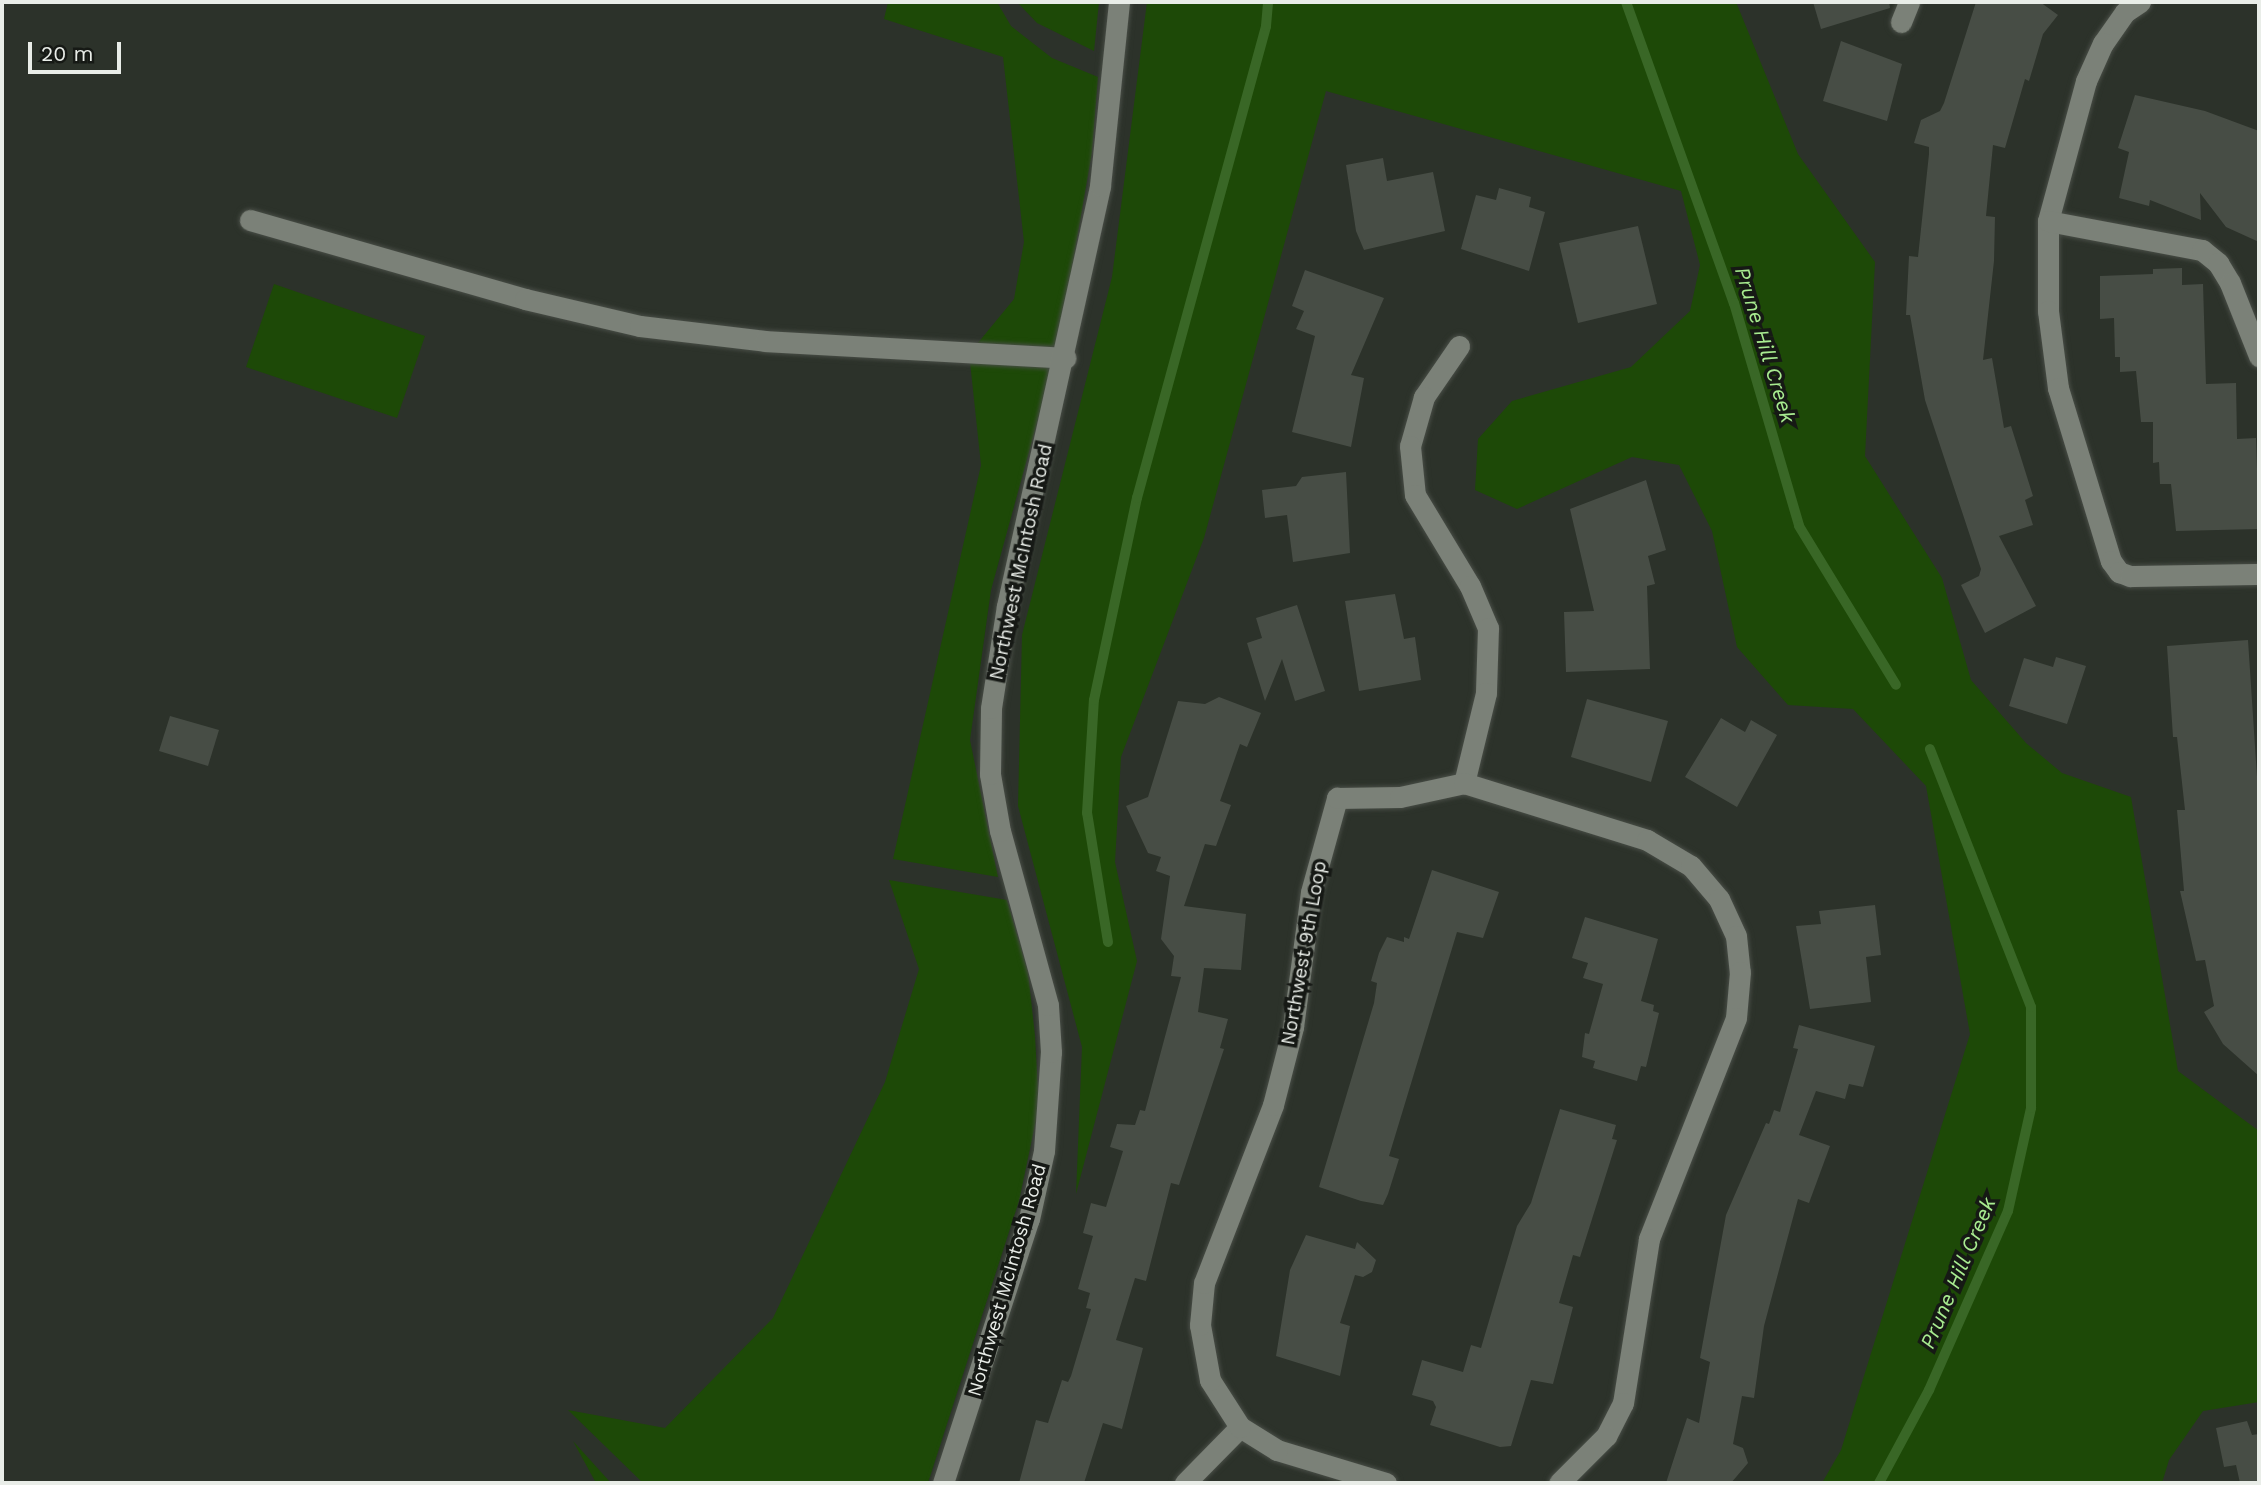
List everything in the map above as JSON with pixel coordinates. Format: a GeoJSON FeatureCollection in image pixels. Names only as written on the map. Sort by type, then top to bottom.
{"type":"FeatureCollection","features":[{"type":"Feature","properties":{"kind":"street","name":"Northwest McIntosh Road"},"geometry":{"type":"LineString","coordinates":[[943,1483],[1029,1219],[1047,1126],[1051,1052],[1048,1005],[1000,831],[990,774],[991,708],[1007,606],[1066,358],[1100,186],[1119,2]]}},
{"type":"Feature","properties":{"kind":"street"},"geometry":{"type":"LineString","coordinates":[[2140,2],[2125,12],[2103,43],[2086,81],[2048,221],[2048,311],[2058,388],[2111,561],[2119,572],[2130,576],[2259,574]]}},
{"type":"Feature","properties":{"kind":"street"},"geometry":{"type":"LineString","coordinates":[[250,220],[525,299],[640,326],[765,341],[1066,358]]}},
{"type":"Feature","properties":{"kind":"street"},"geometry":{"type":"LineString","coordinates":[[2048,221],[2202,250],[2218,263],[2230,282],[2259,356]]}},
{"type":"Feature","properties":{"kind":"street"},"geometry":{"type":"LineString","coordinates":[[1459,346],[1424,397],[1410,446],[1415,495],[1470,586],[1488,628],[1486,693],[1464,783]]}},
{"type":"Feature","properties":{"kind":"street","name":"Northwest 9th Loop"},"geometry":{"type":"LineString","coordinates":[[1386,1483],[1277,1450],[1240,1427],[1210,1380],[1200,1325],[1204,1283],[1273,1105],[1293,1027],[1311,892],[1337,798],[1401,797],[1464,783],[1647,840],[1691,866],[1719,899],[1736,936],[1740,972],[1736,1018],[1649,1239],[1623,1403],[1606,1436],[1559,1483]]}},
{"type":"Feature","properties":{"kind":"street"},"geometry":{"type":"LineString","coordinates":[[1185,1483],[1240,1427]]}},
{"type":"Feature","properties":{"kind":"green space"},"geometry":{"type":"Polygon","coordinates":[[[888,2],[997,2],[1011,26],[1052,58],[1098,77],[1092,152],[1058,349],[977,344],[1014,299],[1024,242],[1003,57],[884,19],[888,2]]]}},
{"type":"Feature","properties":{"kind":"green space"},"geometry":{"type":"Polygon","coordinates":[[[1017,2],[1099,2],[1094,51],[1037,23],[1017,2]]]}},
{"type":"Feature","properties":{"kind":"green space"},"geometry":{"type":"Polygon","coordinates":[[[1147,2],[1736,2],[1798,154],[1875,262],[1865,456],[1942,578],[1971,680],[2026,743],[2062,773],[2131,797],[2178,1071],[2259,1131],[2259,1402],[2203,1411],[2169,1460],[2162,1483],[1822,1483],[1841,1450],[1970,1034],[1926,786],[1853,709],[1788,705],[1737,647],[1712,531],[1679,465],[1632,457],[1517,509],[1475,490],[1478,439],[1512,401],[1631,367],[1690,311],[1700,265],[1681,191],[1326,91],[1204,538],[1121,757],[1115,862],[1137,961],[1076,1194],[1082,1047],[1018,806],[1022,635],[1112,277],[1147,2]]]}},
{"type":"Feature","properties":{"kind":"green space"},"geometry":{"type":"Polygon","coordinates":[[[274,284],[425,336],[397,418],[246,367],[274,284]]]}},
{"type":"Feature","properties":{"kind":"green space"},"geometry":{"type":"Polygon","coordinates":[[[970,362],[1053,365],[991,590],[970,740],[998,877],[893,859],[981,465],[970,362]]]}},
{"type":"Feature","properties":{"kind":"green space"},"geometry":{"type":"Polygon","coordinates":[[[889,880],[1007,900],[1028,972],[1035,1036],[1039,1106],[1019,1201],[928,1483],[643,1483],[568,1410],[665,1428],[773,1318],[885,1082],[919,969],[889,880]]]}},
{"type":"Feature","properties":{"kind":"green space"},"geometry":{"type":"Polygon","coordinates":[[[573,1441],[611,1483],[596,1483],[573,1441]]]}},
{"type":"Feature","properties":{"kind":"building"},"geometry":{"type":"Polygon","coordinates":[[[1813,2],[1889,2],[1890,8],[1821,29],[1813,2]]]}},
{"type":"Feature","properties":{"kind":"building"},"geometry":{"type":"Polygon","coordinates":[[[1976,2],[2040,2],[2058,15],[2043,34],[2029,81],[2025,79],[2005,148],[1993,145],[1986,216],[1995,217],[1994,261],[1983,360],[1992,358],[2004,428],[2011,426],[2033,496],[2025,500],[2033,525],[1999,536],[2036,606],[1985,633],[1961,585],[1979,576],[1981,569],[1925,400],[1910,315],[1906,315],[1909,256],[1918,257],[1929,154],[1929,147],[1914,143],[1921,120],[1940,111],[1944,103],[1976,2]]]}},
{"type":"Feature","properties":{"kind":"building"},"geometry":{"type":"Polygon","coordinates":[[[1841,41],[1902,64],[1887,121],[1823,101],[1841,41]]]}},
{"type":"Feature","properties":{"kind":"building"},"geometry":{"type":"Polygon","coordinates":[[[2135,95],[2205,111],[2259,131],[2259,242],[2226,227],[2200,193],[2201,220],[2150,200],[2149,206],[2119,198],[2129,152],[2118,148],[2135,95]]]}},
{"type":"Feature","properties":{"kind":"building"},"geometry":{"type":"Polygon","coordinates":[[[1383,158],[1387,181],[1433,172],[1445,231],[1364,250],[1356,231],[1346,165],[1383,158]]]}},
{"type":"Feature","properties":{"kind":"building"},"geometry":{"type":"Polygon","coordinates":[[[1499,188],[1531,197],[1529,207],[1545,212],[1529,271],[1461,249],[1476,195],[1496,200],[1499,188]]]}},
{"type":"Feature","properties":{"kind":"building"},"geometry":{"type":"Polygon","coordinates":[[[1638,226],[1657,304],[1578,323],[1559,243],[1638,226]]]}},
{"type":"Feature","properties":{"kind":"building"},"geometry":{"type":"Polygon","coordinates":[[[2182,268],[2182,285],[2203,284],[2206,384],[2236,383],[2237,439],[2256,438],[2259,529],[2176,531],[2171,484],[2160,484],[2159,462],[2153,463],[2153,422],[2141,422],[2136,371],[2120,372],[2120,357],[2115,357],[2114,318],[2100,319],[2100,276],[2153,274],[2153,269],[2182,268]]]}},
{"type":"Feature","properties":{"kind":"building"},"geometry":{"type":"Polygon","coordinates":[[[1305,270],[1384,298],[1351,375],[1364,378],[1351,447],[1292,432],[1315,336],[1296,329],[1304,311],[1292,306],[1305,270]]]}},
{"type":"Feature","properties":{"kind":"building"},"geometry":{"type":"Polygon","coordinates":[[[1346,472],[1350,553],[1293,562],[1287,515],[1265,518],[1262,490],[1296,486],[1302,477],[1346,472]]]}},
{"type":"Feature","properties":{"kind":"building"},"geometry":{"type":"Polygon","coordinates":[[[1646,480],[1666,550],[1648,556],[1655,584],[1647,586],[1650,669],[1566,672],[1564,612],[1594,611],[1570,509],[1646,480]]]}},
{"type":"Feature","properties":{"kind":"building"},"geometry":{"type":"Polygon","coordinates":[[[1395,594],[1404,639],[1415,637],[1421,680],[1359,691],[1345,601],[1395,594]]]}},
{"type":"Feature","properties":{"kind":"building"},"geometry":{"type":"Polygon","coordinates":[[[1297,605],[1325,691],[1295,701],[1282,659],[1265,701],[1247,643],[1262,638],[1256,618],[1297,605]]]}},
{"type":"Feature","properties":{"kind":"building"},"geometry":{"type":"Polygon","coordinates":[[[2248,640],[2259,807],[2259,1076],[2223,1044],[2204,1012],[2214,1006],[2205,960],[2196,961],[2180,891],[2184,891],[2177,810],[2185,810],[2177,737],[2173,737],[2167,646],[2248,640]]]}},
{"type":"Feature","properties":{"kind":"building"},"geometry":{"type":"Polygon","coordinates":[[[2056,657],[2086,666],[2067,724],[2009,706],[2024,658],[2053,667],[2056,657]]]}},
{"type":"Feature","properties":{"kind":"building"},"geometry":{"type":"Polygon","coordinates":[[[1219,697],[1261,713],[1247,747],[1240,744],[1220,801],[1231,805],[1216,846],[1205,844],[1184,906],[1246,914],[1241,970],[1204,968],[1198,1012],[1228,1019],[1220,1048],[1224,1049],[1179,1185],[1171,1183],[1146,1281],[1135,1278],[1116,1340],[1143,1348],[1122,1429],[1103,1423],[1084,1483],[1019,1483],[1036,1420],[1048,1423],[1062,1380],[1068,1382],[1071,1376],[1091,1309],[1086,1308],[1090,1293],[1078,1289],[1093,1236],[1083,1233],[1091,1203],[1106,1207],[1123,1151],[1110,1147],[1117,1124],[1135,1125],[1140,1110],[1145,1111],[1181,977],[1171,976],[1174,956],[1161,939],[1170,876],[1156,871],[1161,857],[1148,853],[1126,806],[1148,797],[1178,701],[1205,704],[1219,697]]]}},
{"type":"Feature","properties":{"kind":"building"},"geometry":{"type":"Polygon","coordinates":[[[1587,699],[1668,721],[1651,782],[1571,757],[1587,699]]]}},
{"type":"Feature","properties":{"kind":"building"},"geometry":{"type":"Polygon","coordinates":[[[170,716],[219,730],[208,766],[159,751],[170,716]]]}},
{"type":"Feature","properties":{"kind":"building"},"geometry":{"type":"Polygon","coordinates":[[[1721,718],[1745,732],[1751,720],[1777,735],[1737,807],[1685,777],[1721,718]]]}},
{"type":"Feature","properties":{"kind":"building"},"geometry":{"type":"Polygon","coordinates":[[[1432,870],[1499,892],[1483,938],[1457,932],[1389,1156],[1399,1159],[1383,1205],[1361,1201],[1319,1187],[1374,1003],[1377,983],[1371,981],[1379,953],[1387,937],[1404,942],[1404,937],[1409,939],[1432,870]]]}},
{"type":"Feature","properties":{"kind":"building"},"geometry":{"type":"Polygon","coordinates":[[[1875,905],[1881,955],[1866,957],[1871,1002],[1810,1009],[1796,926],[1821,924],[1819,911],[1875,905]]]}},
{"type":"Feature","properties":{"kind":"building"},"geometry":{"type":"Polygon","coordinates":[[[1585,917],[1658,939],[1641,1001],[1654,1005],[1653,1011],[1659,1013],[1646,1067],[1641,1066],[1637,1081],[1593,1068],[1595,1061],[1582,1057],[1585,1033],[1589,1034],[1603,984],[1583,978],[1588,963],[1572,958],[1585,917]]]}},
{"type":"Feature","properties":{"kind":"building"},"geometry":{"type":"Polygon","coordinates":[[[1799,1025],[1875,1046],[1863,1087],[1849,1084],[1845,1099],[1816,1091],[1799,1135],[1830,1146],[1809,1203],[1798,1199],[1764,1326],[1754,1398],[1742,1396],[1733,1444],[1743,1448],[1748,1463],[1731,1483],[1666,1483],[1687,1418],[1699,1423],[1710,1362],[1700,1358],[1726,1215],[1766,1123],[1769,1124],[1774,1110],[1780,1112],[1798,1049],[1793,1048],[1799,1025]]]}},
{"type":"Feature","properties":{"kind":"building"},"geometry":{"type":"Polygon","coordinates":[[[1560,1109],[1616,1125],[1612,1139],[1617,1140],[1580,1257],[1573,1255],[1559,1303],[1573,1307],[1553,1384],[1531,1380],[1511,1446],[1500,1447],[1430,1425],[1436,1407],[1433,1401],[1412,1395],[1422,1360],[1463,1372],[1471,1345],[1481,1348],[1517,1226],[1531,1203],[1560,1109]]]}},
{"type":"Feature","properties":{"kind":"building"},"geometry":{"type":"Polygon","coordinates":[[[1306,1235],[1355,1249],[1357,1242],[1376,1260],[1372,1272],[1363,1277],[1355,1275],[1340,1323],[1350,1326],[1340,1376],[1276,1356],[1290,1270],[1306,1235]]]}},
{"type":"Feature","properties":{"kind":"building"},"geometry":{"type":"Polygon","coordinates":[[[2247,1421],[2252,1435],[2259,1434],[2259,1483],[2240,1483],[2236,1465],[2224,1467],[2216,1428],[2247,1421]]]}},
{"type":"Feature","properties":{"kind":"waterway"},"geometry":{"type":"LineString","coordinates":[[1108,942],[1087,813],[1094,700],[1137,498],[1266,26],[1268,2]]}},
{"type":"Feature","properties":{"kind":"waterway","name":"Prune Hill Creek"},"geometry":{"type":"LineString","coordinates":[[1626,2],[1734,303],[1799,526],[1896,685]]}},
{"type":"Feature","properties":{"kind":"waterway","name":"Prune Hill Creek"},"geometry":{"type":"LineString","coordinates":[[1879,1483],[1929,1390],[2008,1211],[2031,1108],[2031,1007],[1930,749]]}}]}
